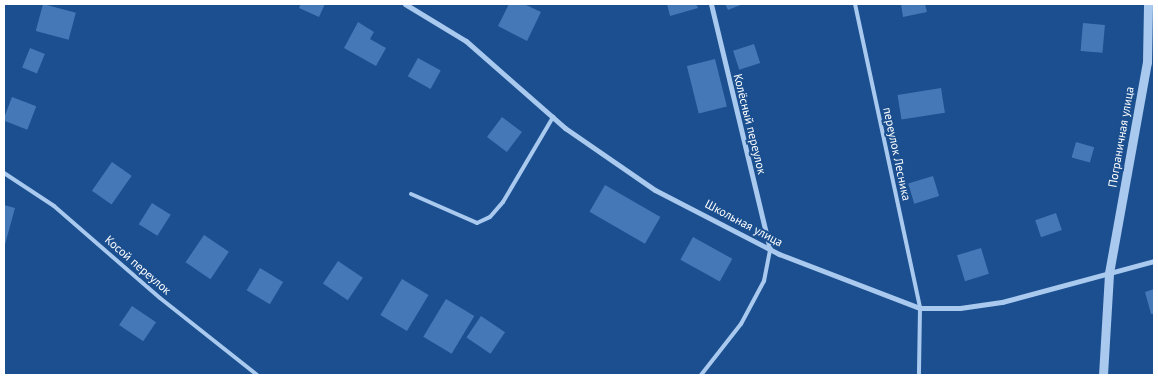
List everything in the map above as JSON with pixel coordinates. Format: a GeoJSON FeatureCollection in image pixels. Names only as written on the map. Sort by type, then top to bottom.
{"type":"FeatureCollection","features":[{"type":"Feature","properties":{"kind":"street","name":"Школьная улица"},"geometry":{"type":"LineString","coordinates":[[404,4],[466,41],[553,117],[609,160],[655,190],[770,249],[920,308],[960,308],[1002,302],[1154,261]]}},
{"type":"Feature","properties":{"kind":"street","name":"Колёсный переулок"},"geometry":{"type":"LineString","coordinates":[[711,4],[770,249]]}},
{"type":"Feature","properties":{"kind":"street","name":"Пограничная улица"},"geometry":{"type":"LineString","coordinates":[[1103,375],[1109,273],[1147,62],[1148,4]]}},
{"type":"Feature","properties":{"kind":"lane","name":"переулок Лесника"},"geometry":{"type":"LineString","coordinates":[[855,4],[920,308],[919,375]]}},
{"type":"Feature","properties":{"kind":"lane"},"geometry":{"type":"LineString","coordinates":[[410,194],[477,223],[490,217],[503,202],[553,117]]}},
{"type":"Feature","properties":{"kind":"lane","name":"Косой переулок"},"geometry":{"type":"LineString","coordinates":[[4,173],[54,206],[160,298],[257,375]]}},
{"type":"Feature","properties":{"kind":"lane"},"geometry":{"type":"LineString","coordinates":[[701,375],[741,324],[764,281],[770,249]]}},
{"type":"Feature","properties":{"kind":"building"},"geometry":{"type":"Polygon","coordinates":[[[43,4],[76,13],[69,40],[36,31],[43,4]]]}},
{"type":"Feature","properties":{"kind":"building"},"geometry":{"type":"Polygon","coordinates":[[[301,4],[325,4],[319,17],[299,8],[301,4]]]}},
{"type":"Feature","properties":{"kind":"building"},"geometry":{"type":"Polygon","coordinates":[[[509,4],[524,4],[541,12],[527,41],[498,26],[509,4]]]}},
{"type":"Feature","properties":{"kind":"building"},"geometry":{"type":"Polygon","coordinates":[[[667,4],[696,4],[698,8],[670,16],[667,4]]]}},
{"type":"Feature","properties":{"kind":"building"},"geometry":{"type":"Polygon","coordinates":[[[725,4],[743,4],[728,10],[725,4]]]}},
{"type":"Feature","properties":{"kind":"building"},"geometry":{"type":"Polygon","coordinates":[[[901,4],[925,4],[927,12],[903,17],[901,4]]]}},
{"type":"Feature","properties":{"kind":"building"},"geometry":{"type":"Polygon","coordinates":[[[358,22],[374,32],[370,39],[386,48],[376,66],[344,48],[358,22]]]}},
{"type":"Feature","properties":{"kind":"building"},"geometry":{"type":"Polygon","coordinates":[[[1083,23],[1105,25],[1102,53],[1081,51],[1083,23]]]}},
{"type":"Feature","properties":{"kind":"building"},"geometry":{"type":"Polygon","coordinates":[[[754,44],[760,63],[739,70],[733,51],[754,44]]]}},
{"type":"Feature","properties":{"kind":"building"},"geometry":{"type":"Polygon","coordinates":[[[30,48],[45,54],[37,73],[22,67],[30,48]]]}},
{"type":"Feature","properties":{"kind":"building"},"geometry":{"type":"Polygon","coordinates":[[[418,58],[441,71],[431,89],[408,76],[418,58]]]}},
{"type":"Feature","properties":{"kind":"building"},"geometry":{"type":"Polygon","coordinates":[[[715,59],[727,107],[699,114],[687,66],[715,59]]]}},
{"type":"Feature","properties":{"kind":"building"},"geometry":{"type":"Polygon","coordinates":[[[941,88],[945,113],[901,120],[898,95],[941,88]]]}},
{"type":"Feature","properties":{"kind":"building"},"geometry":{"type":"Polygon","coordinates":[[[12,97],[36,106],[27,130],[4,121],[12,97]]]}},
{"type":"Feature","properties":{"kind":"building"},"geometry":{"type":"Polygon","coordinates":[[[502,117],[522,132],[507,152],[487,137],[502,117]]]}},
{"type":"Feature","properties":{"kind":"building"},"geometry":{"type":"Polygon","coordinates":[[[1076,142],[1094,147],[1090,163],[1072,157],[1076,142]]]}},
{"type":"Feature","properties":{"kind":"building"},"geometry":{"type":"Polygon","coordinates":[[[112,162],[132,176],[112,204],[92,191],[112,162]]]}},
{"type":"Feature","properties":{"kind":"building"},"geometry":{"type":"Polygon","coordinates":[[[933,176],[939,196],[914,204],[908,184],[933,176]]]}},
{"type":"Feature","properties":{"kind":"building"},"geometry":{"type":"Polygon","coordinates":[[[605,185],[660,217],[645,244],[590,212],[605,185]]]}},
{"type":"Feature","properties":{"kind":"building"},"geometry":{"type":"Polygon","coordinates":[[[152,203],[171,215],[157,236],[139,224],[152,203]]]}},
{"type":"Feature","properties":{"kind":"building"},"geometry":{"type":"Polygon","coordinates":[[[4,205],[15,208],[4,248],[4,205]]]}},
{"type":"Feature","properties":{"kind":"building"},"geometry":{"type":"Polygon","coordinates":[[[1056,213],[1062,230],[1041,237],[1035,220],[1056,213]]]}},
{"type":"Feature","properties":{"kind":"building"},"geometry":{"type":"Polygon","coordinates":[[[204,235],[229,252],[210,279],[186,262],[204,235]]]}},
{"type":"Feature","properties":{"kind":"building"},"geometry":{"type":"Polygon","coordinates":[[[693,237],[732,259],[720,282],[680,260],[693,237]]]}},
{"type":"Feature","properties":{"kind":"building"},"geometry":{"type":"Polygon","coordinates":[[[981,248],[989,274],[965,281],[957,255],[981,248]]]}},
{"type":"Feature","properties":{"kind":"building"},"geometry":{"type":"Polygon","coordinates":[[[338,261],[363,278],[348,300],[323,283],[338,261]]]}},
{"type":"Feature","properties":{"kind":"building"},"geometry":{"type":"Polygon","coordinates":[[[260,268],[283,282],[270,304],[247,290],[260,268]]]}},
{"type":"Feature","properties":{"kind":"building"},"geometry":{"type":"Polygon","coordinates":[[[402,279],[429,295],[407,331],[380,315],[402,279]]]}},
{"type":"Feature","properties":{"kind":"building"},"geometry":{"type":"Polygon","coordinates":[[[1154,289],[1154,314],[1151,314],[1145,292],[1154,289]]]}},
{"type":"Feature","properties":{"kind":"building"},"geometry":{"type":"Polygon","coordinates":[[[446,299],[474,316],[452,354],[423,337],[446,299]]]}},
{"type":"Feature","properties":{"kind":"building"},"geometry":{"type":"Polygon","coordinates":[[[132,306],[156,322],[143,341],[119,325],[132,306]]]}},
{"type":"Feature","properties":{"kind":"building"},"geometry":{"type":"Polygon","coordinates":[[[481,316],[505,332],[491,354],[466,338],[481,316]]]}}]}
